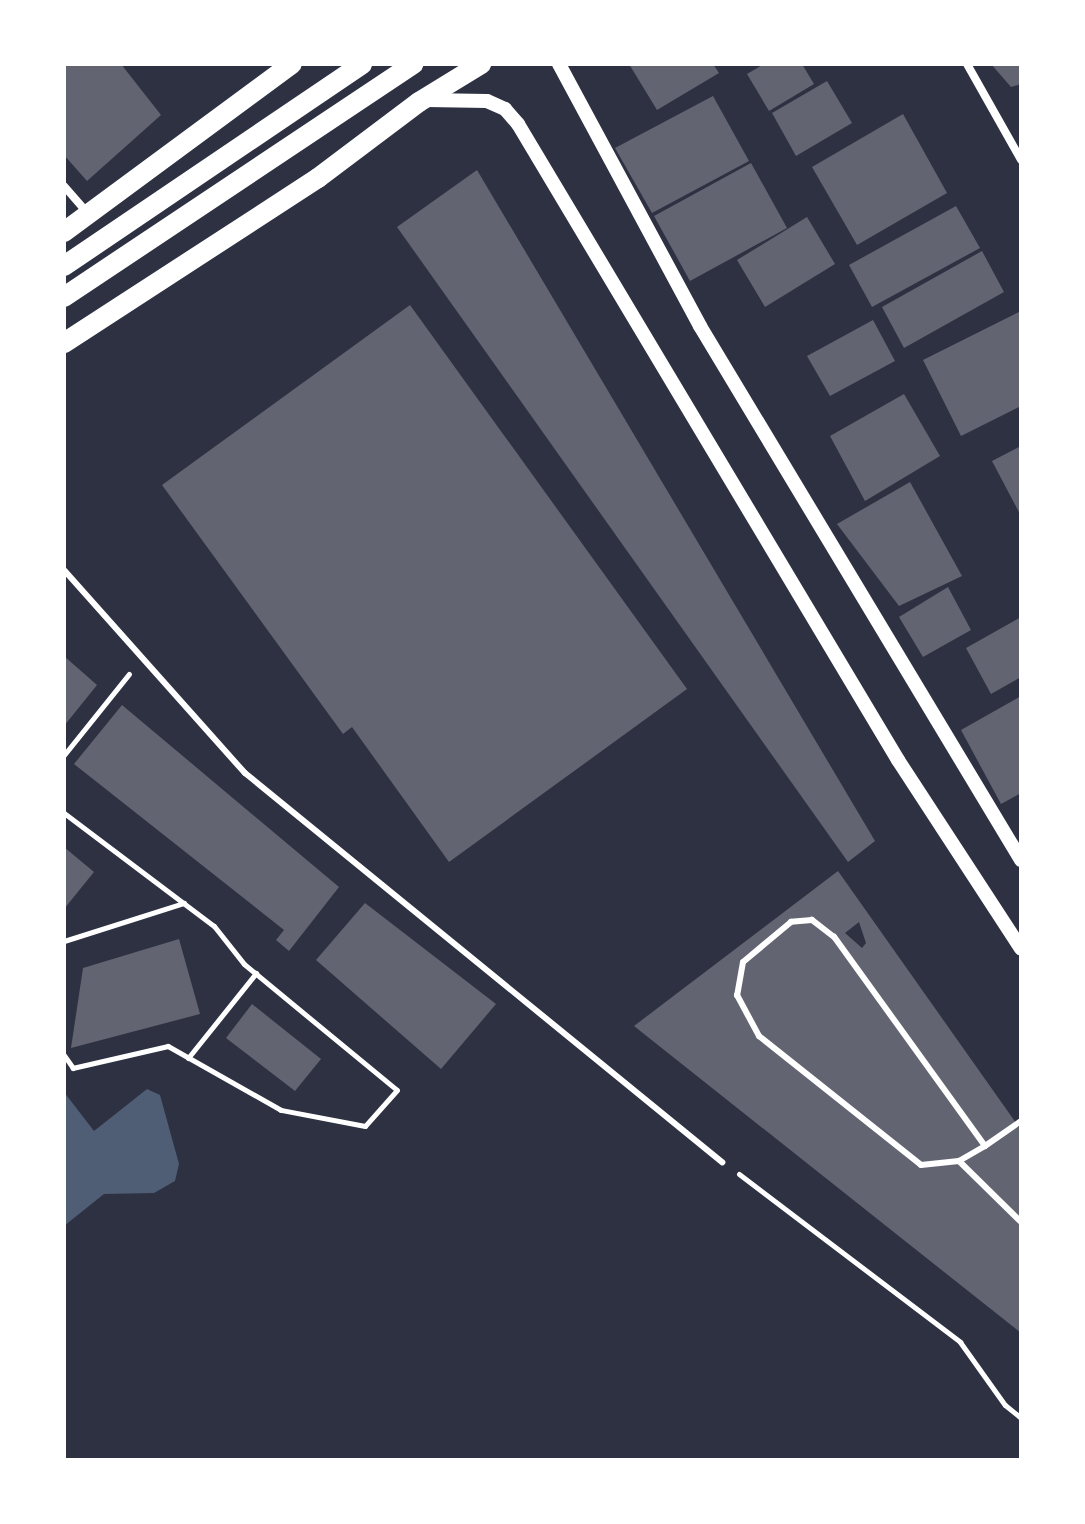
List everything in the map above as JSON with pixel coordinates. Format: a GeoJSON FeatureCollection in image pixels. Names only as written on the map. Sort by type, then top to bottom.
{"type":"FeatureCollection","features":[{"type":"Feature","properties":{"kind":"main road"},"geometry":{"type":"LineString","coordinates":[[64,232],[291,64]]}},
{"type":"Feature","properties":{"kind":"main road"},"geometry":{"type":"LineString","coordinates":[[64,266],[362,64]]}},
{"type":"Feature","properties":{"kind":"main road"},"geometry":{"type":"LineString","coordinates":[[64,297],[413,64]]}},
{"type":"Feature","properties":{"kind":"main road"},"geometry":{"type":"LineString","coordinates":[[64,343],[318,178],[419,102],[481,64]]}},
{"type":"Feature","properties":{"kind":"street"},"geometry":{"type":"LineString","coordinates":[[559,64],[700,326],[1021,860]]}},
{"type":"Feature","properties":{"kind":"street"},"geometry":{"type":"LineString","coordinates":[[967,64],[1021,160]]}},
{"type":"Feature","properties":{"kind":"street"},"geometry":{"type":"LineString","coordinates":[[419,102],[475,98],[505,109],[518,124],[898,760],[1021,949]]}},
{"type":"Feature","properties":{"kind":"street"},"geometry":{"type":"LineString","coordinates":[[64,186],[88,213]]}},
{"type":"Feature","properties":{"kind":"lane"},"geometry":{"type":"LineString","coordinates":[[64,570],[245,773],[722,1162]]}},
{"type":"Feature","properties":{"kind":"lane"},"geometry":{"type":"LineString","coordinates":[[985,1146],[834,937],[812,920],[791,922],[743,962],[737,995],[759,1036],[921,1165],[959,1161],[985,1146],[1020,1123]]}},
{"type":"Feature","properties":{"kind":"lane"},"geometry":{"type":"LineString","coordinates":[[959,1161],[1021,1222]]}},
{"type":"Feature","properties":{"kind":"path"},"geometry":{"type":"LineString","coordinates":[[64,755],[110,696]]}},
{"type":"Feature","properties":{"kind":"path"},"geometry":{"type":"LineString","coordinates":[[64,813],[214,926],[256,973],[397,1090],[365,1126],[281,1110],[168,1046],[73,1068],[64,1055]]}},
{"type":"Feature","properties":{"kind":"path"},"geometry":{"type":"LineString","coordinates":[[64,941],[184,903]]}},
{"type":"Feature","properties":{"kind":"path"},"geometry":{"type":"LineString","coordinates":[[188,1058],[256,973]]}},
{"type":"Feature","properties":{"kind":"path"},"geometry":{"type":"LineString","coordinates":[[722,1162],[960,1342],[1005,1405],[1021,1418]]}},
{"type":"Feature","properties":{"kind":"water"},"geometry":{"type":"Polygon","coordinates":[[[147,1089],[160,1095],[179,1164],[175,1181],[154,1193],[104,1194],[64,1226],[64,1092],[94,1131],[147,1089]]]}},
{"type":"Feature","properties":{"kind":"building"},"geometry":{"type":"Polygon","coordinates":[[[64,64],[121,64],[161,115],[87,181],[64,155],[64,64]]]}},
{"type":"Feature","properties":{"kind":"building"},"geometry":{"type":"Polygon","coordinates":[[[629,64],[713,64],[719,73],[657,110],[629,64]]]}},
{"type":"Feature","properties":{"kind":"building"},"geometry":{"type":"Polygon","coordinates":[[[764,64],[802,64],[814,84],[769,111],[747,74],[764,64]]]}},
{"type":"Feature","properties":{"kind":"building"},"geometry":{"type":"Polygon","coordinates":[[[991,64],[1021,64],[1021,84],[1011,87],[991,64]]]}},
{"type":"Feature","properties":{"kind":"building"},"geometry":{"type":"Polygon","coordinates":[[[827,81],[852,123],[796,156],[772,113],[827,81]]]}},
{"type":"Feature","properties":{"kind":"building"},"geometry":{"type":"Polygon","coordinates":[[[713,96],[749,161],[652,213],[615,148],[713,96]]]}},
{"type":"Feature","properties":{"kind":"building"},"geometry":{"type":"Polygon","coordinates":[[[903,114],[947,193],[857,245],[812,167],[903,114]]]}},
{"type":"Feature","properties":{"kind":"building"},"geometry":{"type":"Polygon","coordinates":[[[751,163],[787,228],[690,281],[654,216],[751,163]]]}},
{"type":"Feature","properties":{"kind":"building"},"geometry":{"type":"Polygon","coordinates":[[[477,170],[875,841],[848,862],[397,227],[477,170]]]}},
{"type":"Feature","properties":{"kind":"building"},"geometry":{"type":"Polygon","coordinates":[[[956,206],[980,248],[872,307],[849,265],[956,206]]]}},
{"type":"Feature","properties":{"kind":"building"},"geometry":{"type":"Polygon","coordinates":[[[807,217],[835,264],[765,307],[737,260],[807,217]]]}},
{"type":"Feature","properties":{"kind":"building"},"geometry":{"type":"Polygon","coordinates":[[[982,251],[1004,292],[904,348],[882,307],[982,251]]]}},
{"type":"Feature","properties":{"kind":"building"},"geometry":{"type":"Polygon","coordinates":[[[410,305],[687,689],[449,862],[352,727],[343,734],[162,485],[410,305]]]}},
{"type":"Feature","properties":{"kind":"building"},"geometry":{"type":"Polygon","coordinates":[[[1021,311],[1021,406],[961,436],[923,360],[1021,311]]]}},
{"type":"Feature","properties":{"kind":"building"},"geometry":{"type":"Polygon","coordinates":[[[873,320],[895,361],[830,396],[807,356],[873,320]]]}},
{"type":"Feature","properties":{"kind":"building"},"geometry":{"type":"Polygon","coordinates":[[[904,394],[940,456],[865,501],[830,436],[904,394]]]}},
{"type":"Feature","properties":{"kind":"building"},"geometry":{"type":"Polygon","coordinates":[[[1021,446],[1021,516],[992,461],[1021,446]]]}},
{"type":"Feature","properties":{"kind":"building"},"geometry":{"type":"Polygon","coordinates":[[[910,482],[962,576],[899,606],[837,524],[910,482]]]}},
{"type":"Feature","properties":{"kind":"building"},"geometry":{"type":"Polygon","coordinates":[[[948,587],[971,630],[923,657],[899,617],[948,587]]]}},
{"type":"Feature","properties":{"kind":"building"},"geometry":{"type":"Polygon","coordinates":[[[1021,617],[1021,677],[991,694],[966,648],[1021,617]]]}},
{"type":"Feature","properties":{"kind":"building"},"geometry":{"type":"Polygon","coordinates":[[[64,656],[97,685],[64,726],[64,656]]]}},
{"type":"Feature","properties":{"kind":"building"},"geometry":{"type":"Polygon","coordinates":[[[1021,696],[1021,793],[1001,804],[961,730],[1021,696]]]}},
{"type":"Feature","properties":{"kind":"building"},"geometry":{"type":"Polygon","coordinates":[[[122,705],[339,887],[289,951],[276,940],[284,930],[74,764],[122,705]]]}},
{"type":"Feature","properties":{"kind":"building"},"geometry":{"type":"Polygon","coordinates":[[[64,847],[94,872],[64,909],[64,847]]]}},
{"type":"Feature","properties":{"kind":"building"},"geometry":{"type":"Polygon","coordinates":[[[838,871],[1021,1130],[1021,1333],[634,1026],[838,871]],[[859,922],[845,933],[862,948],[866,943],[859,922]]]}},
{"type":"Feature","properties":{"kind":"building"},"geometry":{"type":"Polygon","coordinates":[[[365,903],[496,1004],[441,1069],[316,960],[365,903]]]}},
{"type":"Feature","properties":{"kind":"building"},"geometry":{"type":"Polygon","coordinates":[[[179,939],[200,1014],[71,1048],[83,968],[179,939]]]}},
{"type":"Feature","properties":{"kind":"building"},"geometry":{"type":"Polygon","coordinates":[[[252,1004],[321,1059],[295,1091],[226,1038],[252,1004]]]}}]}
